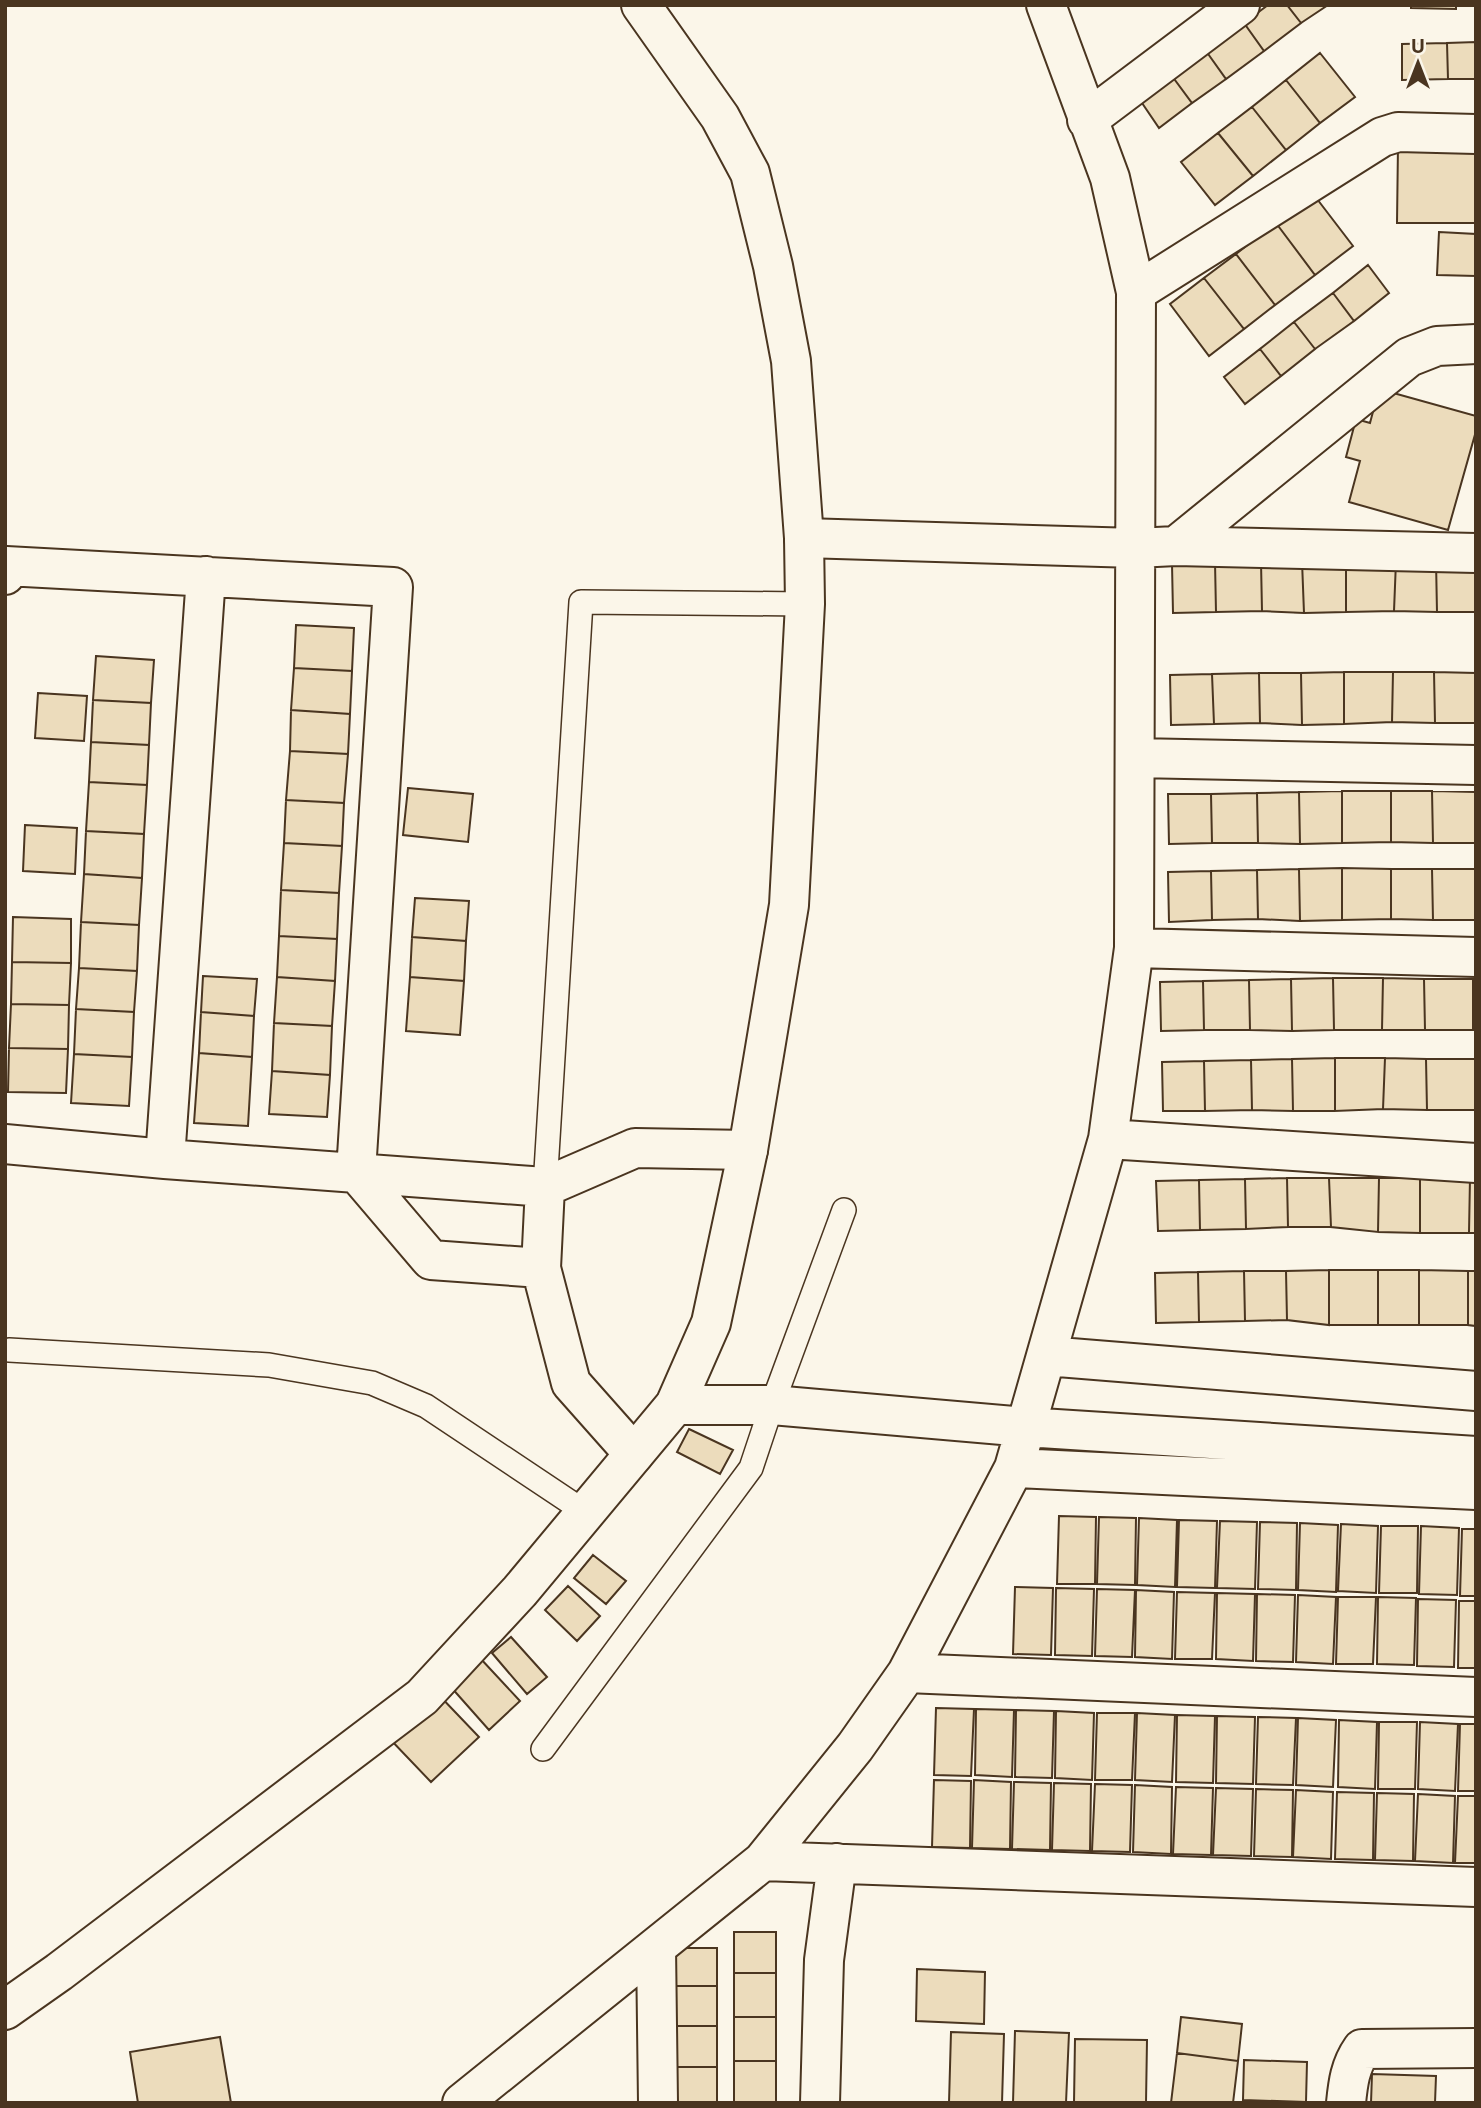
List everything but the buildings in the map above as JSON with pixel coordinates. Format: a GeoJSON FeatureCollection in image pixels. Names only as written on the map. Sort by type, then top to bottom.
{"type":"FeatureCollection","features":[{"type":"Feature","properties":{"kind":"street"},"geometry":{"type":"LineString","coordinates":[[5,2010],[422,1697],[520,1591],[676,1405],[710,1323],[748,1150],[789,905],[805,604],[804,538],[792,361],[773,266],[750,173],[720,117],[641,5]]}},
{"type":"Feature","properties":{"kind":"street"},"geometry":{"type":"LineString","coordinates":[[462,2103],[763,1861],[855,1747],[907,1672],[1014,1468],[1108,1139],[1134,948],[1136,292],[1110,178],[1046,5]]}},
{"type":"Feature","properties":{"kind":"street"},"geometry":{"type":"LineString","coordinates":[[1087,120],[1240,5]]}},
{"type":"Feature","properties":{"kind":"street"},"geometry":{"type":"LineString","coordinates":[[1136,292],[1382,137],[1398,132],[1476,134]]}},
{"type":"Feature","properties":{"kind":"street"},"geometry":{"type":"LineString","coordinates":[[1176,546],[1409,357],[1437,346],[1476,344]]}},
{"type":"Feature","properties":{"kind":"street"},"geometry":{"type":"LineString","coordinates":[[804,538],[1136,548],[1176,546],[1476,553]]}},
{"type":"Feature","properties":{"kind":"street"},"geometry":{"type":"LineString","coordinates":[[5,575],[6,566],[393,587],[356,1172],[431,1260],[541,1268]]}},
{"type":"Feature","properties":{"kind":"street"},"geometry":{"type":"LineString","coordinates":[[164,1159],[206,576]]}},
{"type":"Feature","properties":{"kind":"street"},"geometry":{"type":"LineString","coordinates":[[1135,758],[1476,765]]}},
{"type":"Feature","properties":{"kind":"street"},"geometry":{"type":"LineString","coordinates":[[1134,948],[1476,957]]}},
{"type":"Feature","properties":{"kind":"street"},"geometry":{"type":"LineString","coordinates":[[1108,1139],[1476,1164]]}},
{"type":"Feature","properties":{"kind":"street"},"geometry":{"type":"LineString","coordinates":[[5,1144],[164,1159],[545,1187],[635,1148],[748,1150]]}},
{"type":"Feature","properties":{"kind":"street"},"geometry":{"type":"LineString","coordinates":[[545,1187],[541,1268],[571,1383],[634,1454]]}},
{"type":"Feature","properties":{"kind":"street"},"geometry":{"type":"LineString","coordinates":[[1046,1356],[1476,1391]]}},
{"type":"Feature","properties":{"kind":"street"},"geometry":{"type":"LineString","coordinates":[[676,1405],[772,1405],[1025,1427],[1476,1455]]}},
{"type":"Feature","properties":{"kind":"street"},"geometry":{"type":"LineString","coordinates":[[1014,1468],[1476,1490]]}},
{"type":"Feature","properties":{"kind":"street"},"geometry":{"type":"LineString","coordinates":[[907,1672],[1476,1697]]}},
{"type":"Feature","properties":{"kind":"street"},"geometry":{"type":"LineString","coordinates":[[763,1861],[1476,1887]]}},
{"type":"Feature","properties":{"kind":"street"},"geometry":{"type":"LineString","coordinates":[[820,2103],[824,1960],[837,1863]]}},
{"type":"Feature","properties":{"kind":"street"},"geometry":{"type":"LineString","coordinates":[[656,1947],[658,2103]]}},
{"type":"Feature","properties":{"kind":"street"},"geometry":{"type":"LineString","coordinates":[[1346,2103],[1348,2079],[1355,2059],[1362,2049],[1476,2048]]}},
{"type":"Feature","properties":{"kind":"lane"},"geometry":{"type":"LineString","coordinates":[[545,1187],[581,602],[805,604]]}},
{"type":"Feature","properties":{"kind":"lane"},"geometry":{"type":"LineString","coordinates":[[543,1749],[751,1468],[844,1210]]}},
{"type":"Feature","properties":{"kind":"lane"},"geometry":{"type":"LineString","coordinates":[[9,1350],[269,1365],[372,1382],[426,1406],[585,1512]]}}]}
